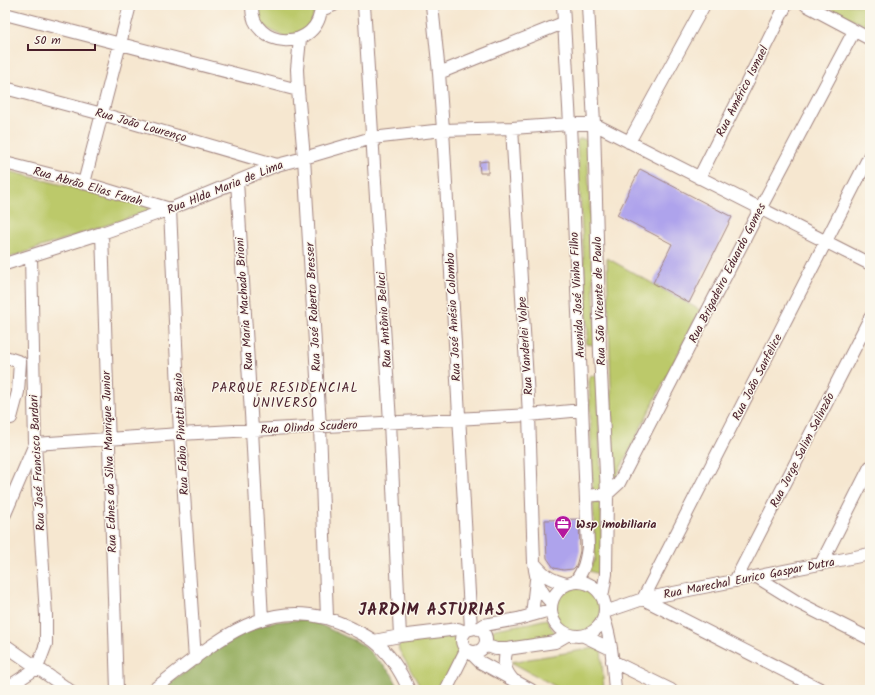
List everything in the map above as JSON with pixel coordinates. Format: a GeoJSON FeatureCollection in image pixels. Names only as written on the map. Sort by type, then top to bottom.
{"type":"FeatureCollection","features":[{"type":"Feature","properties":{"kind":"street"},"geometry":{"type":"LineString","coordinates":[[84,183],[130,5]]}},
{"type":"Feature","properties":{"kind":"street"},"geometry":{"type":"LineString","coordinates":[[249,6],[259,28],[267,35],[277,40],[287,41],[305,36],[314,27],[320,16],[321,7],[334,5]]}},
{"type":"Feature","properties":{"kind":"street","name":"Rua Antônio Beluci"},"geometry":{"type":"LineString","coordinates":[[364,5],[390,422],[400,636]]}},
{"type":"Feature","properties":{"kind":"street","name":"Rua José Anésio Colombo"},"geometry":{"type":"LineString","coordinates":[[432,5],[443,130],[471,630]]}},
{"type":"Feature","properties":{"kind":"street","name":"Avenida José Vinha Filho"},"geometry":{"type":"LineString","coordinates":[[563,5],[570,124],[588,547],[586,561],[581,573],[571,583]]}},
{"type":"Feature","properties":{"kind":"street","name":"Rua São Vicente de Paulo"},"geometry":{"type":"LineString","coordinates":[[588,5],[594,124],[600,353],[607,494],[604,607],[612,655],[615,690]]}},
{"type":"Feature","properties":{"kind":"street"},"geometry":{"type":"LineString","coordinates":[[629,142],[704,5]]}},
{"type":"Feature","properties":{"kind":"street","name":"Rua Américo Ismael"},"geometry":{"type":"LineString","coordinates":[[699,178],[786,5]]}},
{"type":"Feature","properties":{"kind":"street"},"geometry":{"type":"LineString","coordinates":[[806,5],[870,39]]}},
{"type":"Feature","properties":{"kind":"street"},"geometry":{"type":"LineString","coordinates":[[5,14],[298,90]]}},
{"type":"Feature","properties":{"kind":"street"},"geometry":{"type":"LineString","coordinates":[[439,73],[563,23]]}},
{"type":"Feature","properties":{"kind":"street","name":"Rua Brigadeiro Eduardo Gomes"},"geometry":{"type":"LineString","coordinates":[[607,494],[619,483],[760,209],[854,31]]}},
{"type":"Feature","properties":{"kind":"street"},"geometry":{"type":"LineString","coordinates":[[530,36],[543,34],[554,37],[565,47]]}},
{"type":"Feature","properties":{"kind":"street","name":"Rua José Roberto Bresser"},"geometry":{"type":"LineString","coordinates":[[300,38],[298,90],[304,158],[320,427],[327,617]]}},
{"type":"Feature","properties":{"kind":"street","name":"Rua José Roberto Bresser"},"geometry":{"type":"LineString","coordinates":[[287,41],[298,69]]}},
{"type":"Feature","properties":{"kind":"street","name":"Rua João Lourenço"},"geometry":{"type":"LineString","coordinates":[[5,88],[102,114],[277,165]]}},
{"type":"Feature","properties":{"kind":"street"},"geometry":{"type":"LineString","coordinates":[[594,124],[870,264]]}},
{"type":"Feature","properties":{"kind":"street","name":"Rua Hlda Maria de Lima"},"geometry":{"type":"LineString","coordinates":[[5,264],[102,233],[170,209],[277,165],[372,138],[443,130],[594,124]]}},
{"type":"Feature","properties":{"kind":"street","name":"Rua Vanderlei Volpe"},"geometry":{"type":"LineString","coordinates":[[512,128],[529,415],[534,563],[539,588],[551,606]]}},
{"type":"Feature","properties":{"kind":"street","name":"Rua João Sanfelice"},"geometry":{"type":"LineString","coordinates":[[643,599],[870,155]]}},
{"type":"Feature","properties":{"kind":"street","name":"Rua Abrão Elias Farah"},"geometry":{"type":"LineString","coordinates":[[5,163],[84,183],[170,209]]}},
{"type":"Feature","properties":{"kind":"street","name":"Rua Maria Machado Brioni"},"geometry":{"type":"LineString","coordinates":[[237,181],[262,619]]}},
{"type":"Feature","properties":{"kind":"street","name":"Rua Fábio Pinotti Bizaio"},"geometry":{"type":"LineString","coordinates":[[170,209],[180,434],[195,659]]}},
{"type":"Feature","properties":{"kind":"street","name":"Rua Ednes da Silva Manrique Junior"},"geometry":{"type":"LineString","coordinates":[[102,233],[117,690]]}},
{"type":"Feature","properties":{"kind":"street","name":"Rua José Francisco Bardari"},"geometry":{"type":"LineString","coordinates":[[31,256],[35,444],[46,615],[46,644],[37,668]]}},
{"type":"Feature","properties":{"kind":"street","name":"Rua Jorge Salim Salinzão"},"geometry":{"type":"LineString","coordinates":[[735,581],[870,318]]}},
{"type":"Feature","properties":{"kind":"street"},"geometry":{"type":"LineString","coordinates":[[580,355],[600,353]]}},
{"type":"Feature","properties":{"kind":"street"},"geometry":{"type":"LineString","coordinates":[[5,357],[20,362],[18,392],[8,417]]}},
{"type":"Feature","properties":{"kind":"street"},"geometry":{"type":"LineString","coordinates":[[581,375],[602,372]]}},
{"type":"Feature","properties":{"kind":"street","name":"Rua Olindo Scudero"},"geometry":{"type":"LineString","coordinates":[[35,444],[180,434],[529,415],[582,410]]}},
{"type":"Feature","properties":{"kind":"street"},"geometry":{"type":"LineString","coordinates":[[5,514],[35,444]]}},
{"type":"Feature","properties":{"kind":"street"},"geometry":{"type":"LineString","coordinates":[[820,564],[870,467]]}},
{"type":"Feature","properties":{"kind":"street"},"geometry":{"type":"LineString","coordinates":[[586,496],[607,494]]}},
{"type":"Feature","properties":{"kind":"street","name":"Rua Marechal Eurico Gaspar Dutra"},"geometry":{"type":"LineString","coordinates":[[604,607],[628,604],[643,599],[870,554]]}},
{"type":"Feature","properties":{"kind":"street"},"geometry":{"type":"LineString","coordinates":[[534,563],[545,576],[554,581],[586,583],[596,588],[604,607],[596,630],[584,636],[576,637],[567,635],[560,631],[551,618],[551,606],[555,594],[560,588],[571,583]]}},
{"type":"Feature","properties":{"kind":"street"},"geometry":{"type":"LineString","coordinates":[[758,577],[799,603],[870,639]]}},
{"type":"Feature","properties":{"kind":"street"},"geometry":{"type":"LineString","coordinates":[[532,615],[536,578]]}},
{"type":"Feature","properties":{"kind":"street"},"geometry":{"type":"LineString","coordinates":[[643,599],[822,690]]}},
{"type":"Feature","properties":{"kind":"street"},"geometry":{"type":"LineString","coordinates":[[551,606],[532,615],[484,625],[471,630],[462,636],[463,646],[476,649],[507,649],[555,642],[567,635]]}},
{"type":"Feature","properties":{"kind":"street"},"geometry":{"type":"LineString","coordinates":[[153,690],[233,631],[262,619],[278,615],[299,613],[327,617],[344,624],[374,641],[389,657],[404,678],[409,690]]}},
{"type":"Feature","properties":{"kind":"street"},"geometry":{"type":"LineString","coordinates":[[374,641],[400,636],[458,629],[481,631],[485,638],[446,690]]}},
{"type":"Feature","properties":{"kind":"street"},"geometry":{"type":"LineString","coordinates":[[584,636],[612,655],[671,690]]}},
{"type":"Feature","properties":{"kind":"street"},"geometry":{"type":"LineString","coordinates":[[5,645],[69,690]]}},
{"type":"Feature","properties":{"kind":"street"},"geometry":{"type":"LineString","coordinates":[[476,649],[480,662],[530,690]]}},
{"type":"Feature","properties":{"kind":"street"},"geometry":{"type":"LineString","coordinates":[[507,649],[504,658],[504,666],[510,679]]}},
{"type":"Feature","properties":{"kind":"street"},"geometry":{"type":"LineString","coordinates":[[5,689],[37,668]]}},
{"type":"Feature","properties":{"kind":"green space"},"geometry":{"type":"Polygon","coordinates":[[[255,5],[316,5],[310,24],[304,30],[285,37],[262,26],[255,5]]]}},
{"type":"Feature","properties":{"kind":"green space"},"geometry":{"type":"Polygon","coordinates":[[[824,5],[870,5],[870,28],[824,5]]]}},
{"type":"Feature","properties":{"kind":"green space"},"geometry":{"type":"Polygon","coordinates":[[[579,139],[584,139],[587,141],[595,345],[586,344],[588,335],[577,142],[579,139]]]}},
{"type":"Feature","properties":{"kind":"green space"},"geometry":{"type":"Polygon","coordinates":[[[5,170],[155,209],[5,259],[5,170]]]}},
{"type":"Feature","properties":{"kind":"green space"},"geometry":{"type":"Polygon","coordinates":[[[607,258],[700,310],[614,481],[607,258]]]}},
{"type":"Feature","properties":{"kind":"green space"},"geometry":{"type":"Polygon","coordinates":[[[595,375],[598,377],[603,575],[589,571],[595,559],[589,378],[590,376],[595,375]]]}},
{"type":"Feature","properties":{"kind":"green space"},"geometry":{"type":"Polygon","coordinates":[[[578,587],[591,591],[597,597],[601,610],[597,623],[591,629],[578,633],[565,629],[559,623],[555,610],[559,597],[565,591],[578,587]]]}},
{"type":"Feature","properties":{"kind":"green space"},"geometry":{"type":"Polygon","coordinates":[[[308,619],[363,645],[391,673],[400,690],[160,690],[235,634],[272,622],[308,619]]]}},
{"type":"Feature","properties":{"kind":"green space"},"geometry":{"type":"Polygon","coordinates":[[[547,619],[552,629],[558,636],[498,647],[489,642],[489,634],[495,629],[547,619]]]}},
{"type":"Feature","properties":{"kind":"green space"},"geometry":{"type":"Polygon","coordinates":[[[460,635],[463,639],[443,690],[422,690],[399,650],[398,644],[403,640],[460,635]]]}},
{"type":"Feature","properties":{"kind":"green space"},"geometry":{"type":"Polygon","coordinates":[[[601,647],[604,690],[562,690],[511,662],[601,647]]]}},
{"type":"Feature","properties":{"kind":"building"},"geometry":{"type":"Polygon","coordinates":[[[488,161],[488,173],[480,173],[479,162],[488,161]]]}},
{"type":"Feature","properties":{"kind":"building"},"geometry":{"type":"Polygon","coordinates":[[[640,169],[732,217],[689,303],[653,283],[672,244],[617,215],[640,169]]]}},
{"type":"Feature","properties":{"kind":"building","name":"Wsp imobiliaria"},"geometry":{"type":"Polygon","coordinates":[[[579,519],[580,551],[576,566],[573,569],[563,570],[554,568],[547,558],[545,520],[579,519]]]}},
{"type":"Feature","properties":{"kind":"place","name":"Wsp imobiliaria"},"geometry":{"type":"Point","coordinates":[563,539]}},
{"type":"Feature","properties":{"kind":"district","name":"PARQUE RESIDENCIAL UNIVERSO"},"geometry":{"type":"Point","coordinates":[285,394]}},
{"type":"Feature","properties":{"kind":"district","name":"JARDIM ASTURIAS"},"geometry":{"type":"Point","coordinates":[432,609]}}]}
